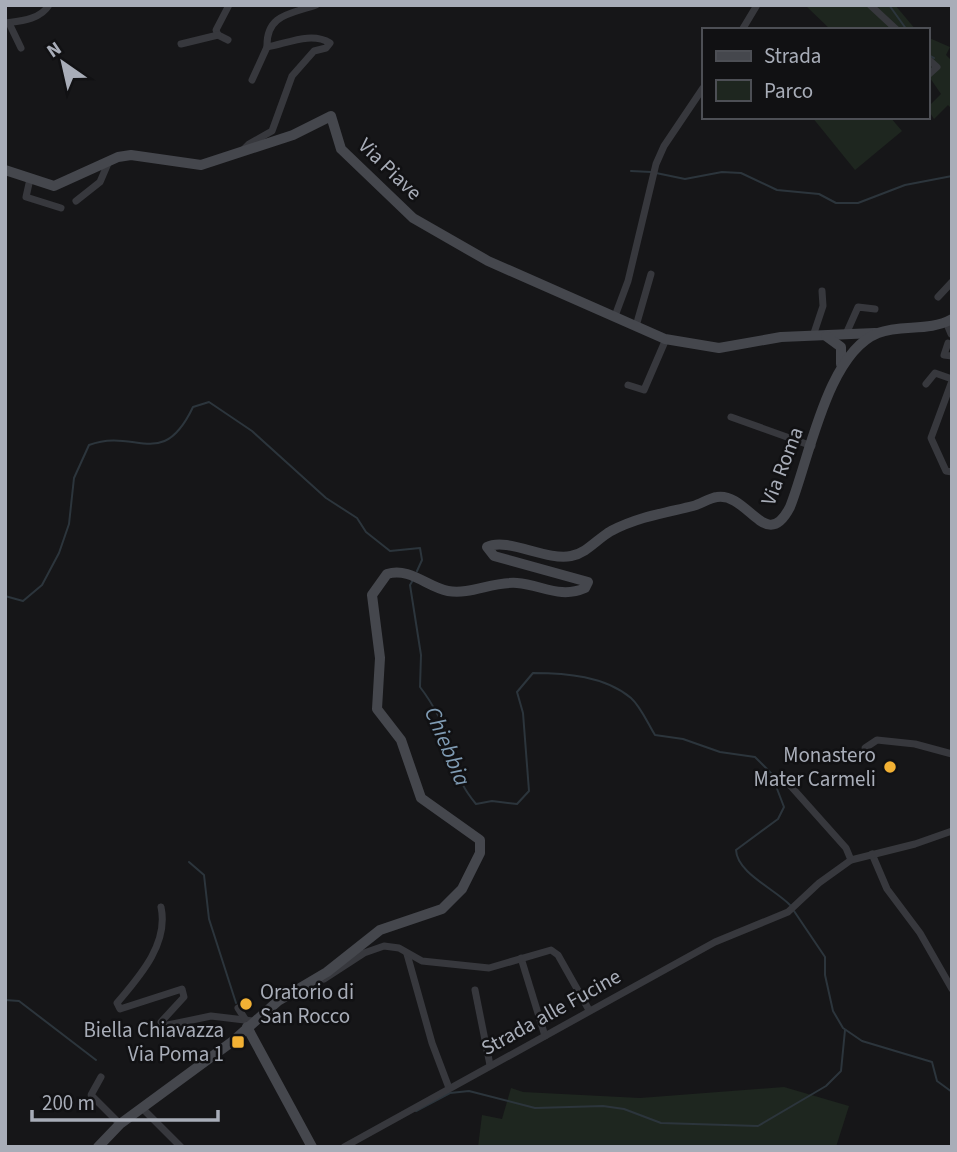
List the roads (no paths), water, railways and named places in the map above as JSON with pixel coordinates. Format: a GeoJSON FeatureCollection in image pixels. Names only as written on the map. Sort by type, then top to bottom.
{"type":"FeatureCollection","features":[{"type":"Feature","properties":{"kind":"street"},"geometry":{"type":"LineString","coordinates":[[21,48],[7,23],[30,19],[45,11],[48,5]]}},
{"type":"Feature","properties":{"kind":"street"},"geometry":{"type":"LineString","coordinates":[[218,35],[216,30],[229,5]]}},
{"type":"Feature","properties":{"kind":"street"},"geometry":{"type":"LineString","coordinates":[[252,80],[267,47],[267,32],[272,23],[299,9],[316,5]]}},
{"type":"Feature","properties":{"kind":"street"},"geometry":{"type":"LineString","coordinates":[[743,28],[757,5]]}},
{"type":"Feature","properties":{"kind":"street"},"geometry":{"type":"LineString","coordinates":[[870,5],[895,28]]}},
{"type":"Feature","properties":{"kind":"street"},"geometry":{"type":"LineString","coordinates":[[181,44],[218,35],[228,40]]}},
{"type":"Feature","properties":{"kind":"street"},"geometry":{"type":"LineString","coordinates":[[242,151],[272,131],[292,75],[314,51],[326,48],[330,43],[297,39],[267,47]]}},
{"type":"Feature","properties":{"kind":"street"},"geometry":{"type":"LineString","coordinates":[[929,60],[937,66],[929,74]]}},
{"type":"Feature","properties":{"kind":"street"},"geometry":{"type":"LineString","coordinates":[[615,316],[628,281],[656,164],[664,146],[702,89]]}},
{"type":"Feature","properties":{"kind":"street","name":"Via Piave"},"geometry":{"type":"LineString","coordinates":[[5,170],[54,186],[109,161],[131,155],[201,165],[293,135],[331,116],[341,149],[413,218],[488,261],[666,339],[719,348],[769,339],[879,332]]}},
{"type":"Feature","properties":{"kind":"street"},"geometry":{"type":"LineString","coordinates":[[76,201],[100,182],[109,161]]}},
{"type":"Feature","properties":{"kind":"street"},"geometry":{"type":"LineString","coordinates":[[30,179],[26,197],[61,208]]}},
{"type":"Feature","properties":{"kind":"street"},"geometry":{"type":"LineString","coordinates":[[636,326],[651,274]]}},
{"type":"Feature","properties":{"kind":"street"},"geometry":{"type":"LineString","coordinates":[[937,297],[952,282]]}},
{"type":"Feature","properties":{"kind":"street"},"geometry":{"type":"LineString","coordinates":[[813,336],[823,306],[822,291]]}},
{"type":"Feature","properties":{"kind":"street"},"geometry":{"type":"LineString","coordinates":[[854,350],[845,334],[858,307],[874,309]]}},
{"type":"Feature","properties":{"kind":"street"},"geometry":{"type":"LineString","coordinates":[[949,321],[951,334]]}},
{"type":"Feature","properties":{"kind":"street","name":"Via Roma"},"geometry":{"type":"LineString","coordinates":[[290,995],[327,972],[380,930],[442,909],[462,889],[482,849],[477,836],[421,798],[401,740],[377,709],[380,659],[372,595],[387,573],[404,572],[423,582],[458,593],[517,583],[563,594],[585,587],[588,582],[494,556],[488,547],[499,544],[537,554],[572,556],[582,553],[610,532],[650,514],[724,496],[733,498],[764,523],[777,523],[783,520],[790,507],[837,376],[854,350],[879,332],[949,321]]}},
{"type":"Feature","properties":{"kind":"street"},"geometry":{"type":"LineString","coordinates":[[825,335],[841,347],[854,350]]}},
{"type":"Feature","properties":{"kind":"street"},"geometry":{"type":"LineString","coordinates":[[628,385],[643,390],[666,339]]}},
{"type":"Feature","properties":{"kind":"street"},"geometry":{"type":"LineString","coordinates":[[948,343],[944,355],[952,356]]}},
{"type":"Feature","properties":{"kind":"street"},"geometry":{"type":"LineString","coordinates":[[837,376],[843,360],[841,347]]}},
{"type":"Feature","properties":{"kind":"street"},"geometry":{"type":"LineString","coordinates":[[926,384],[934,373],[952,380],[931,438],[946,471],[952,472]]}},
{"type":"Feature","properties":{"kind":"street"},"geometry":{"type":"LineString","coordinates":[[731,417],[812,446]]}},
{"type":"Feature","properties":{"kind":"street"},"geometry":{"type":"LineString","coordinates":[[866,754],[865,748],[877,740],[915,744],[952,754]]}},
{"type":"Feature","properties":{"kind":"street"},"geometry":{"type":"LineString","coordinates":[[788,783],[846,848],[851,860]]}},
{"type":"Feature","properties":{"kind":"street","name":"Strada alle Fucine"},"geometry":{"type":"LineString","coordinates":[[344,1147],[715,942],[748,926],[780,917],[851,860],[952,831]]}},
{"type":"Feature","properties":{"kind":"street"},"geometry":{"type":"LineString","coordinates":[[872,854],[887,889],[920,933],[952,989]]}},
{"type":"Feature","properties":{"kind":"street"},"geometry":{"type":"LineString","coordinates":[[161,907],[163,916],[155,948],[137,982],[117,1003],[120,1009],[182,989],[184,997],[161,1022],[163,1026],[211,1016],[248,1022]]}},
{"type":"Feature","properties":{"kind":"street"},"geometry":{"type":"LineString","coordinates":[[98,1147],[120,1124],[248,1022],[290,995],[312,986],[372,950],[391,947],[422,961],[489,968],[554,952],[589,1010]]}},
{"type":"Feature","properties":{"kind":"street"},"geometry":{"type":"LineString","coordinates":[[407,954],[432,1043],[449,1088]]}},
{"type":"Feature","properties":{"kind":"street"},"geometry":{"type":"LineString","coordinates":[[521,958],[545,1036]]}},
{"type":"Feature","properties":{"kind":"street"},"geometry":{"type":"LineString","coordinates":[[475,990],[490,1065]]}},
{"type":"Feature","properties":{"kind":"street"},"geometry":{"type":"LineString","coordinates":[[238,1007],[312,1147]]}},
{"type":"Feature","properties":{"kind":"street"},"geometry":{"type":"LineString","coordinates":[[101,1077],[91,1095],[120,1124]]}},
{"type":"Feature","properties":{"kind":"street"},"geometry":{"type":"LineString","coordinates":[[142,1108],[181,1147]]}},
{"type":"Feature","properties":{"kind":"waterway"},"geometry":{"type":"LineString","coordinates":[[889,5],[906,28]]}},
{"type":"Feature","properties":{"kind":"waterway"},"geometry":{"type":"LineString","coordinates":[[929,55],[934,58]]}},
{"type":"Feature","properties":{"kind":"waterway"},"geometry":{"type":"LineString","coordinates":[[631,171],[651,172]]}},
{"type":"Feature","properties":{"kind":"waterway"},"geometry":{"type":"LineString","coordinates":[[656,173],[685,179],[722,172],[741,173],[777,190],[819,194],[836,203],[858,203],[905,185],[952,176]]}},
{"type":"Feature","properties":{"kind":"waterway","name":"Chiebbia"},"geometry":{"type":"LineString","coordinates":[[5,596],[23,601],[42,585],[59,553],[69,524],[74,478],[89,445],[106,441],[159,443],[170,438],[182,427],[193,407],[209,402],[252,431],[326,498],[357,518],[366,532],[390,551],[420,548],[422,560],[417,571]]}},
{"type":"Feature","properties":{"kind":"waterway","name":"Chiebbia"},"geometry":{"type":"LineString","coordinates":[[413,580],[410,585],[421,655],[420,687],[443,725],[462,783],[476,804],[492,801],[517,804],[529,791],[523,713],[517,692],[533,673],[572,675],[597,680],[631,698],[655,735],[683,739],[720,752],[755,757],[771,773],[784,807],[778,819],[736,850],[743,866],[791,906]]}},
{"type":"Feature","properties":{"kind":"waterway"},"geometry":{"type":"LineString","coordinates":[[189,862],[204,875],[209,919],[236,1003]]}},
{"type":"Feature","properties":{"kind":"waterway","name":"Chiebbia"},"geometry":{"type":"LineString","coordinates":[[794,911],[825,957],[825,975],[833,1011],[843,1028],[862,1041],[932,1062],[937,1081],[952,1092]]}},
{"type":"Feature","properties":{"kind":"waterway"},"geometry":{"type":"LineString","coordinates":[[5,1000],[19,1001],[96,1060]]}},
{"type":"Feature","properties":{"kind":"waterway"},"geometry":{"type":"LineString","coordinates":[[416,1111],[450,1093],[469,1091],[535,1108],[603,1106],[624,1109],[661,1123],[758,1126],[826,1086],[841,1071],[845,1030]]}},
{"type":"Feature","properties":{"kind":"place","name":"Monastero Mater Carmeli"},"geometry":{"type":"Point","coordinates":[890,767]}},
{"type":"Feature","properties":{"kind":"place","name":"Oratorio di San Rocco"},"geometry":{"type":"Point","coordinates":[246,1004]}},
{"type":"Feature","properties":{"kind":"place","name":"Biella Chiavazza Via Poma 1"},"geometry":{"type":"Point","coordinates":[238,1042]}}]}
